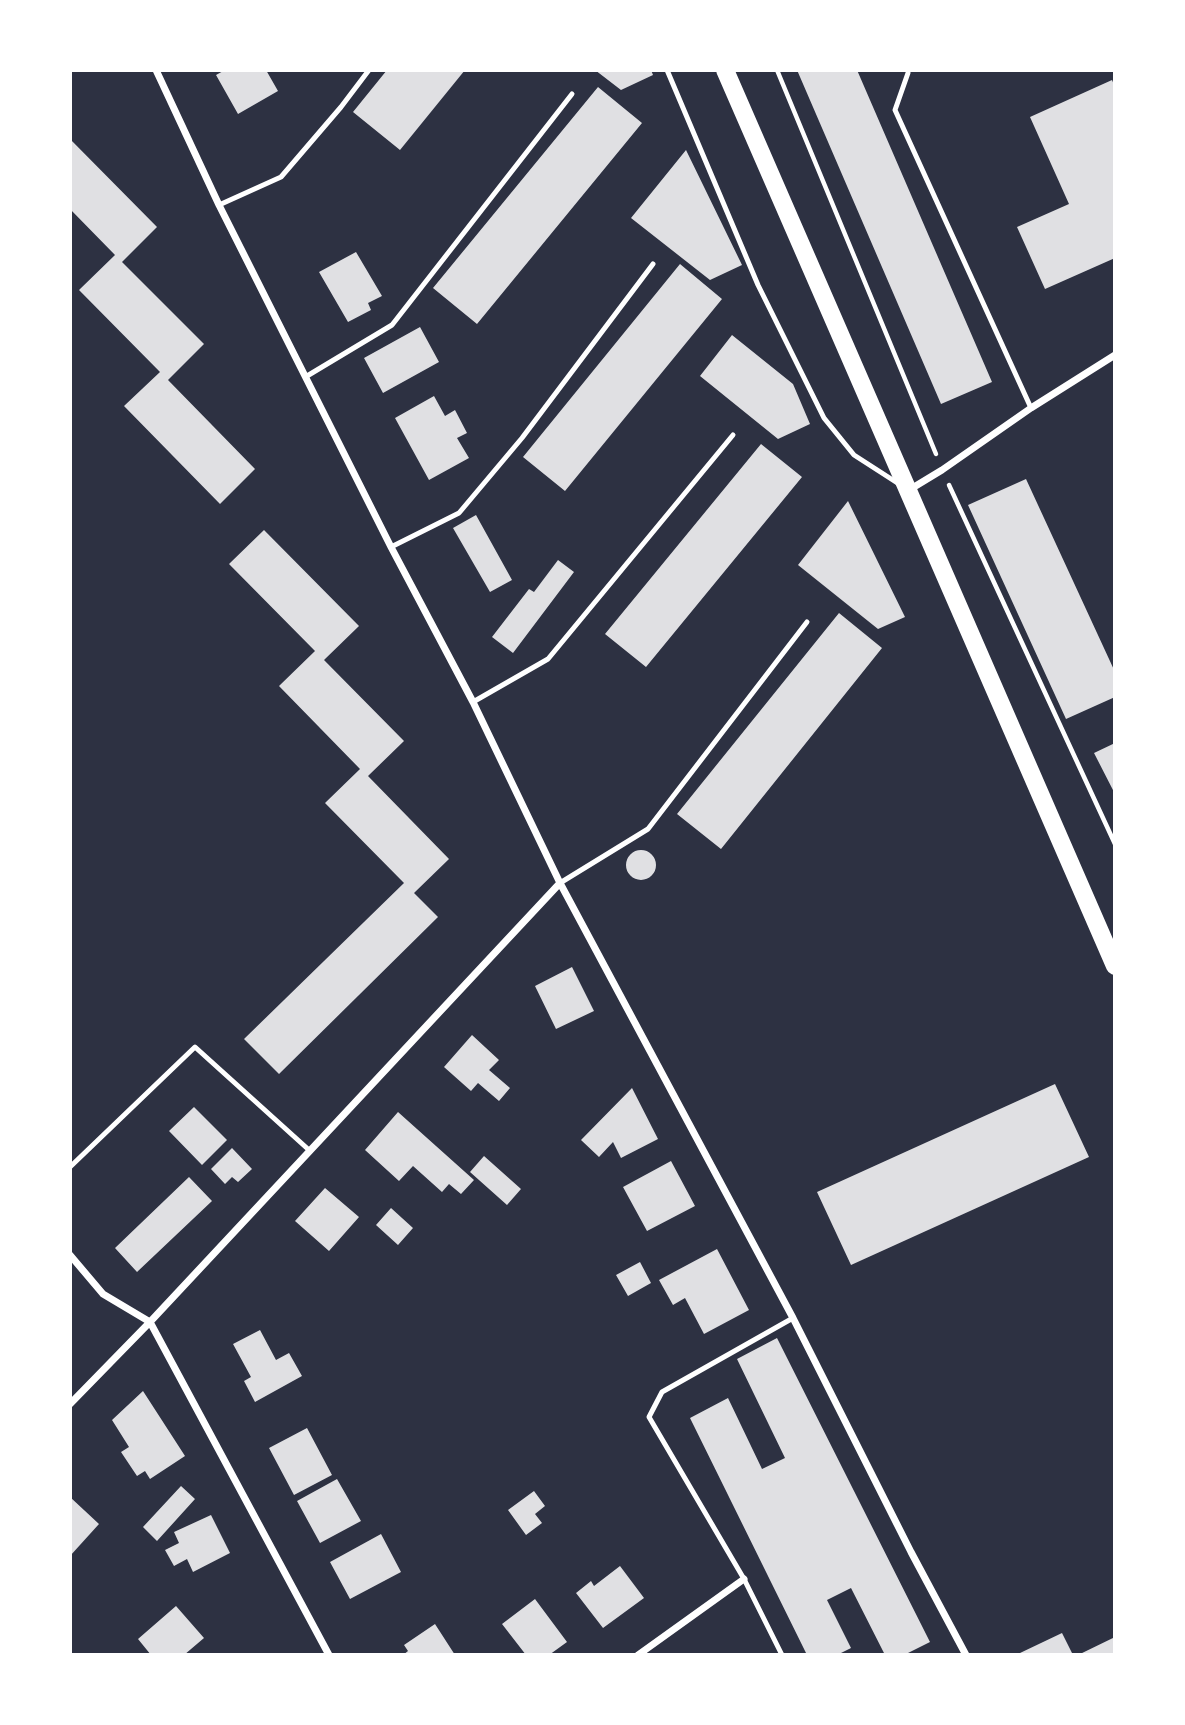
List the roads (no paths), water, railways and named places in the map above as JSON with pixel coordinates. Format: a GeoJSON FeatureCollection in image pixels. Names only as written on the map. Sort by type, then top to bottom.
{"type":"FeatureCollection","features":[{"type":"Feature","properties":{"kind":"main road"},"geometry":{"type":"LineString","coordinates":[[725,70],[1115,966]]}},
{"type":"Feature","properties":{"kind":"street"},"geometry":{"type":"LineString","coordinates":[[156,70],[219,205],[391,548],[473,702],[560,883],[793,1318],[964,1654]]}},
{"type":"Feature","properties":{"kind":"street"},"geometry":{"type":"LineString","coordinates":[[909,490],[1115,355]]}},
{"type":"Feature","properties":{"kind":"street"},"geometry":{"type":"LineString","coordinates":[[70,1404],[560,883]]}},
{"type":"Feature","properties":{"kind":"street"},"geometry":{"type":"LineString","coordinates":[[70,1255],[103,1294],[150,1322],[329,1655]]}},
{"type":"Feature","properties":{"kind":"street"},"geometry":{"type":"LineString","coordinates":[[638,1655],[744,1579]]}},
{"type":"Feature","properties":{"kind":"lane"},"geometry":{"type":"LineString","coordinates":[[219,205],[281,177],[369,70]]}},
{"type":"Feature","properties":{"kind":"lane"},"geometry":{"type":"LineString","coordinates":[[667,70],[758,285],[824,418],[854,455],[909,490]]}},
{"type":"Feature","properties":{"kind":"lane"},"geometry":{"type":"LineString","coordinates":[[908,73],[895,110],[1031,408]]}},
{"type":"Feature","properties":{"kind":"lane"},"geometry":{"type":"LineString","coordinates":[[307,376],[392,324],[572,94]]}},
{"type":"Feature","properties":{"kind":"lane"},"geometry":{"type":"LineString","coordinates":[[391,548],[459,513],[522,438],[653,264]]}},
{"type":"Feature","properties":{"kind":"lane"},"geometry":{"type":"LineString","coordinates":[[473,702],[548,659],[733,435]]}},
{"type":"Feature","properties":{"kind":"lane"},"geometry":{"type":"LineString","coordinates":[[560,883],[648,829],[807,622]]}},
{"type":"Feature","properties":{"kind":"lane"},"geometry":{"type":"LineString","coordinates":[[70,1167],[195,1047],[309,1150]]}},
{"type":"Feature","properties":{"kind":"lane"},"geometry":{"type":"LineString","coordinates":[[782,1655],[744,1579],[649,1417],[662,1392],[793,1318]]}}]}
